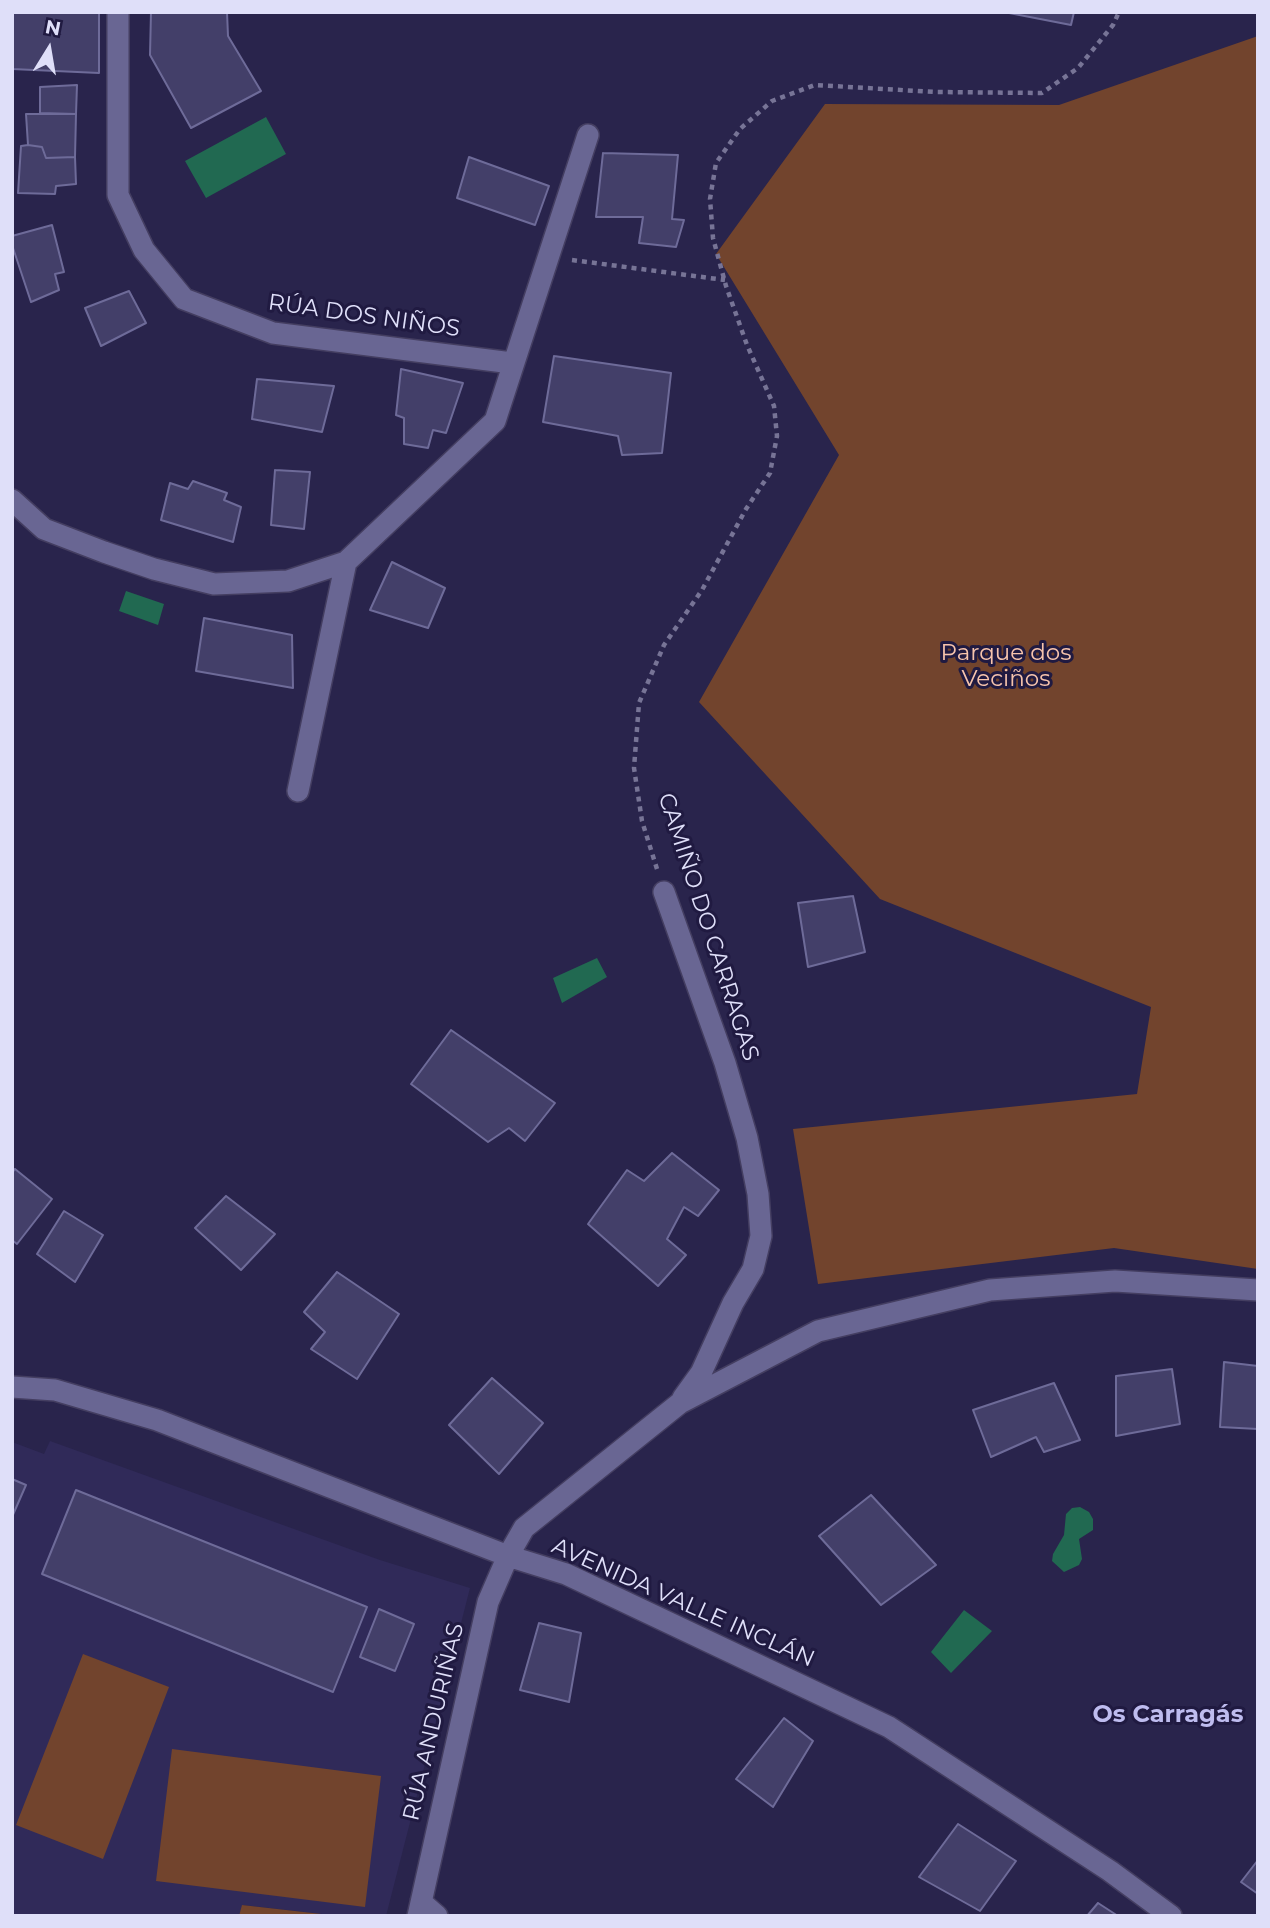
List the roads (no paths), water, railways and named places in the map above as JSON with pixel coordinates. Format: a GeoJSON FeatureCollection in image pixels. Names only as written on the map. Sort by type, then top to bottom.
{"type":"FeatureCollection","features":[{"type":"Feature","properties":{"kind":"street","name":"RÚA DOS NIÑOS"},"geometry":{"type":"LineString","coordinates":[[118,12],[118,195],[144,250],[184,299],[273,333],[512,363]]}},
{"type":"Feature","properties":{"kind":"street"},"geometry":{"type":"LineString","coordinates":[[12,500],[44,529],[154,569],[214,584],[288,581],[346,562],[495,421],[588,135]]}},
{"type":"Feature","properties":{"kind":"street"},"geometry":{"type":"LineString","coordinates":[[299,791],[346,562]]}},
{"type":"Feature","properties":{"kind":"street","name":"CAMIÑO DO CARRAGAS"},"geometry":{"type":"LineString","coordinates":[[664,892],[724,1063],[747,1138],[758,1194],[761,1236],[753,1269],[733,1303],[701,1373],[680,1403]]}},
{"type":"Feature","properties":{"kind":"street","name":"CAMIÑO DO CARRAGAS"},"geometry":{"type":"LineString","coordinates":[[508,1556],[524,1528],[680,1403],[818,1331],[990,1290],[1115,1281],[1258,1290]]}},
{"type":"Feature","properties":{"kind":"street","name":"AVENIDA VALLE INCLÁN"},"geometry":{"type":"LineString","coordinates":[[12,1387],[55,1390],[157,1420],[508,1556],[566,1574],[889,1727],[1110,1871],[1171,1916]]}},
{"type":"Feature","properties":{"kind":"street","name":"RÚA ANDURIÑAS"},"geometry":{"type":"LineString","coordinates":[[425,1911],[488,1602],[508,1556]]}},
{"type":"Feature","properties":{"kind":"district","name":"Os Carragás"},"geometry":{"type":"Point","coordinates":[1168,1715]}},
{"type":"Feature","properties":{"kind":"park label","name":"Parque dos Veciños"},"geometry":{"type":"Point","coordinates":[1006,666]}}]}
